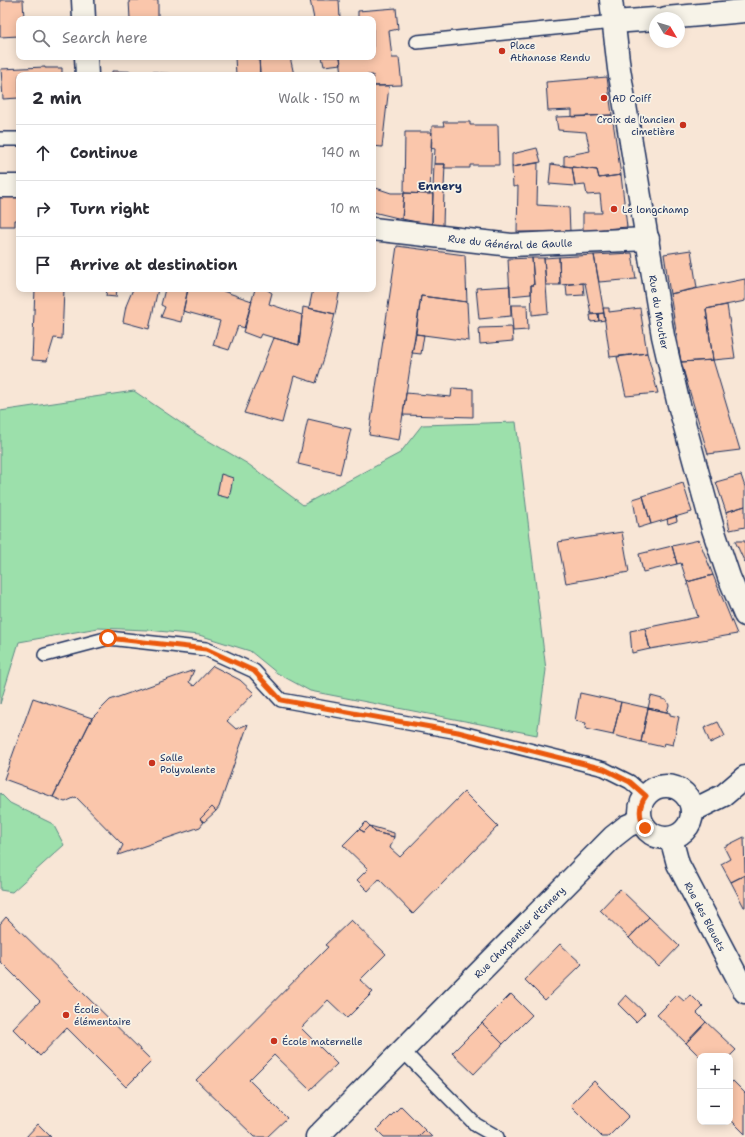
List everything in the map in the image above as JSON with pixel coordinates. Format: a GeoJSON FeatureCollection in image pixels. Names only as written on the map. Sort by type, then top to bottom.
{"type":"FeatureCollection","features":[{"type":"Feature","properties":{"kind":"street"},"geometry":{"type":"LineString","coordinates":[[83,0],[84,16]]}},
{"type":"Feature","properties":{"kind":"street","name":"Rue du Moutier"},"geometry":{"type":"LineString","coordinates":[[611,0],[619,69],[663,336],[678,400],[713,529],[729,576],[745,615]]}},
{"type":"Feature","properties":{"kind":"street"},"geometry":{"type":"LineString","coordinates":[[685,16],[745,11]]}},
{"type":"Feature","properties":{"kind":"street"},"geometry":{"type":"LineString","coordinates":[[614,22],[649,19]]}},
{"type":"Feature","properties":{"kind":"street"},"geometry":{"type":"LineString","coordinates":[[86,60],[87,72]]}},
{"type":"Feature","properties":{"kind":"street"},"geometry":{"type":"LineString","coordinates":[[0,186],[16,186]]}},
{"type":"Feature","properties":{"kind":"street","name":"Rue du Général de Gaulle"},"geometry":{"type":"LineString","coordinates":[[376,229],[511,245],[648,239]]}},
{"type":"Feature","properties":{"kind":"street"},"geometry":{"type":"LineString","coordinates":[[692,811],[724,795],[745,777]]}},
{"type":"Feature","properties":{"kind":"street"},"geometry":{"type":"LineString","coordinates":[[671,787],[682,792],[686,797],[692,811],[688,826],[679,835],[671,838],[660,838],[654,836],[645,828],[641,820],[641,804],[646,796],[658,788],[671,787]]}},
{"type":"Feature","properties":{"kind":"street","name":"Rue Charpentier d'Ennery"},"geometry":{"type":"LineString","coordinates":[[317,1137],[613,837],[632,823],[641,820]]}},
{"type":"Feature","properties":{"kind":"street","name":"Rue des Bleuets"},"geometry":{"type":"LineString","coordinates":[[671,838],[678,864],[745,992]]}},
{"type":"Feature","properties":{"kind":"lane"},"geometry":{"type":"LineString","coordinates":[[417,42],[614,22]]}},
{"type":"Feature","properties":{"kind":"lane"},"geometry":{"type":"LineString","coordinates":[[0,139],[16,139]]}},
{"type":"Feature","properties":{"kind":"lane"},"geometry":{"type":"LineString","coordinates":[[45,655],[108,638],[206,649],[254,671],[281,700],[458,732],[604,769],[630,782],[646,796]]}},
{"type":"Feature","properties":{"kind":"lane"},"geometry":{"type":"LineString","coordinates":[[402,1050],[476,1124],[497,1137]]}},
{"type":"Feature","properties":{"kind":"green space"},"geometry":{"type":"Polygon","coordinates":[[[134,391],[197,434],[248,464],[303,505],[400,453],[422,425],[516,422],[546,670],[537,735],[310,691],[277,673],[250,651],[199,635],[147,630],[98,628],[19,642],[0,704],[0,411],[134,391]]]}},
{"type":"Feature","properties":{"kind":"green space"},"geometry":{"type":"Polygon","coordinates":[[[0,793],[10,803],[53,824],[64,845],[12,892],[0,890],[0,793]]]}},
{"type":"Feature","properties":{"kind":"building"},"geometry":{"type":"Polygon","coordinates":[[[0,0],[23,0],[24,16],[16,16],[16,36],[0,37],[0,0]]]}},
{"type":"Feature","properties":{"kind":"building"},"geometry":{"type":"Polygon","coordinates":[[[129,0],[158,0],[158,16],[130,16],[129,0]]]}},
{"type":"Feature","properties":{"kind":"building"},"geometry":{"type":"Polygon","coordinates":[[[310,0],[339,0],[340,16],[313,16],[310,0]]]}},
{"type":"Feature","properties":{"kind":"building"},"geometry":{"type":"Polygon","coordinates":[[[396,8],[398,29],[389,31],[392,58],[399,58],[402,85],[376,86],[376,72],[342,72],[340,60],[376,60],[376,16],[358,16],[358,11],[396,8]]]}},
{"type":"Feature","properties":{"kind":"building"},"geometry":{"type":"Polygon","coordinates":[[[235,60],[259,60],[260,72],[236,72],[235,60]]]}},
{"type":"Feature","properties":{"kind":"building"},"geometry":{"type":"Polygon","coordinates":[[[259,60],[291,60],[293,72],[260,72],[259,60]]]}},
{"type":"Feature","properties":{"kind":"building"},"geometry":{"type":"Polygon","coordinates":[[[323,60],[340,60],[341,64],[324,66],[323,60]]]}},
{"type":"Feature","properties":{"kind":"building"},"geometry":{"type":"Polygon","coordinates":[[[45,67],[62,68],[62,72],[16,72],[16,98],[3,99],[1,69],[45,67]]]}},
{"type":"Feature","properties":{"kind":"building"},"geometry":{"type":"Polygon","coordinates":[[[112,71],[157,72],[112,72],[112,71]]]}},
{"type":"Feature","properties":{"kind":"building"},"geometry":{"type":"Polygon","coordinates":[[[607,77],[612,115],[572,117],[572,110],[548,111],[546,82],[607,77]]]}},
{"type":"Feature","properties":{"kind":"building"},"geometry":{"type":"Polygon","coordinates":[[[376,86],[389,86],[382,147],[376,146],[376,86]]]}},
{"type":"Feature","properties":{"kind":"building"},"geometry":{"type":"Polygon","coordinates":[[[612,115],[621,175],[599,178],[597,170],[564,166],[564,156],[590,151],[586,132],[558,130],[556,117],[612,115]]]}},
{"type":"Feature","properties":{"kind":"building"},"geometry":{"type":"Polygon","coordinates":[[[443,122],[470,122],[470,125],[498,125],[499,165],[470,165],[470,168],[444,168],[445,164],[434,164],[435,149],[431,148],[432,126],[444,126],[443,122]]]}},
{"type":"Feature","properties":{"kind":"building"},"geometry":{"type":"Polygon","coordinates":[[[405,132],[432,132],[430,194],[404,193],[405,132]]]}},
{"type":"Feature","properties":{"kind":"building"},"geometry":{"type":"Polygon","coordinates":[[[537,148],[541,162],[512,167],[512,154],[537,148]]]}},
{"type":"Feature","properties":{"kind":"building"},"geometry":{"type":"Polygon","coordinates":[[[538,163],[537,205],[569,207],[570,232],[517,232],[518,186],[513,187],[512,167],[538,163]]]}},
{"type":"Feature","properties":{"kind":"building"},"geometry":{"type":"Polygon","coordinates":[[[434,164],[445,164],[444,188],[433,188],[434,164]]]}},
{"type":"Feature","properties":{"kind":"building"},"geometry":{"type":"Polygon","coordinates":[[[551,164],[572,167],[575,186],[549,184],[551,164]]]}},
{"type":"Feature","properties":{"kind":"building"},"geometry":{"type":"Polygon","coordinates":[[[572,167],[597,170],[599,178],[621,175],[627,227],[583,231],[583,213],[602,213],[600,194],[587,195],[585,185],[575,186],[572,167]]]}},
{"type":"Feature","properties":{"kind":"building"},"geometry":{"type":"Polygon","coordinates":[[[376,188],[391,193],[404,193],[402,219],[376,213],[376,188]]]}},
{"type":"Feature","properties":{"kind":"building"},"geometry":{"type":"Polygon","coordinates":[[[433,188],[444,188],[443,226],[432,225],[433,188]]]}},
{"type":"Feature","properties":{"kind":"building"},"geometry":{"type":"Polygon","coordinates":[[[404,193],[433,194],[432,225],[402,219],[404,193]]]}},
{"type":"Feature","properties":{"kind":"building"},"geometry":{"type":"Polygon","coordinates":[[[0,197],[16,197],[15,226],[0,226],[0,197]]]}},
{"type":"Feature","properties":{"kind":"building"},"geometry":{"type":"Polygon","coordinates":[[[397,246],[465,255],[467,302],[421,296],[399,440],[369,435],[397,246]]]}},
{"type":"Feature","properties":{"kind":"building"},"geometry":{"type":"Polygon","coordinates":[[[691,250],[697,288],[670,294],[664,254],[691,250]]]}},
{"type":"Feature","properties":{"kind":"building"},"geometry":{"type":"Polygon","coordinates":[[[632,253],[636,279],[599,282],[594,255],[632,253]]]}},
{"type":"Feature","properties":{"kind":"building"},"geometry":{"type":"Polygon","coordinates":[[[594,255],[604,313],[591,314],[585,283],[560,285],[559,257],[594,255]]]}},
{"type":"Feature","properties":{"kind":"building"},"geometry":{"type":"Polygon","coordinates":[[[559,257],[560,285],[546,285],[544,258],[559,257]]]}},
{"type":"Feature","properties":{"kind":"building"},"geometry":{"type":"Polygon","coordinates":[[[532,258],[534,285],[531,285],[531,294],[510,296],[508,259],[532,258]]]}},
{"type":"Feature","properties":{"kind":"building"},"geometry":{"type":"Polygon","coordinates":[[[532,258],[544,258],[548,313],[532,315],[531,285],[534,285],[532,258]]]}},
{"type":"Feature","properties":{"kind":"building"},"geometry":{"type":"Polygon","coordinates":[[[745,279],[745,301],[706,309],[713,360],[681,362],[670,294],[745,279]]]}},
{"type":"Feature","properties":{"kind":"building"},"geometry":{"type":"Polygon","coordinates":[[[583,283],[584,295],[567,296],[566,284],[583,283]]]}},
{"type":"Feature","properties":{"kind":"building"},"geometry":{"type":"Polygon","coordinates":[[[510,286],[511,316],[479,319],[476,288],[510,286]]]}},
{"type":"Feature","properties":{"kind":"building"},"geometry":{"type":"Polygon","coordinates":[[[35,292],[64,292],[62,339],[54,338],[47,361],[32,360],[35,292]]]}},
{"type":"Feature","properties":{"kind":"building"},"geometry":{"type":"Polygon","coordinates":[[[107,292],[117,292],[116,297],[106,296],[107,292]]]}},
{"type":"Feature","properties":{"kind":"building"},"geometry":{"type":"Polygon","coordinates":[[[132,292],[157,292],[149,329],[123,322],[126,306],[132,292]]]}},
{"type":"Feature","properties":{"kind":"building"},"geometry":{"type":"Polygon","coordinates":[[[164,292],[187,292],[181,322],[161,317],[165,307],[161,305],[164,292]]]}},
{"type":"Feature","properties":{"kind":"building"},"geometry":{"type":"Polygon","coordinates":[[[187,292],[226,292],[252,301],[245,328],[238,326],[229,350],[213,345],[220,321],[183,311],[187,292]]]}},
{"type":"Feature","properties":{"kind":"building"},"geometry":{"type":"Polygon","coordinates":[[[254,292],[270,292],[272,293],[269,304],[302,315],[299,345],[261,334],[259,338],[243,332],[254,292]]]}},
{"type":"Feature","properties":{"kind":"building"},"geometry":{"type":"Polygon","coordinates":[[[312,292],[339,292],[335,314],[309,308],[312,292]]]}},
{"type":"Feature","properties":{"kind":"building"},"geometry":{"type":"Polygon","coordinates":[[[421,296],[467,302],[469,341],[416,334],[421,296]]]}},
{"type":"Feature","properties":{"kind":"building"},"geometry":{"type":"Polygon","coordinates":[[[511,305],[527,305],[528,330],[513,331],[511,305]]]}},
{"type":"Feature","properties":{"kind":"building"},"geometry":{"type":"Polygon","coordinates":[[[727,305],[735,358],[713,360],[706,309],[727,305]]]}},
{"type":"Feature","properties":{"kind":"building"},"geometry":{"type":"Polygon","coordinates":[[[303,307],[335,314],[325,355],[316,383],[294,376],[282,423],[244,413],[274,338],[299,345],[303,307]]]}},
{"type":"Feature","properties":{"kind":"building"},"geometry":{"type":"Polygon","coordinates":[[[603,308],[609,308],[609,312],[640,308],[647,353],[610,357],[603,308]]]}},
{"type":"Feature","properties":{"kind":"building"},"geometry":{"type":"Polygon","coordinates":[[[604,313],[605,320],[599,321],[598,314],[604,313]]]}},
{"type":"Feature","properties":{"kind":"building"},"geometry":{"type":"Polygon","coordinates":[[[598,314],[599,321],[591,322],[590,315],[598,314]]]}},
{"type":"Feature","properties":{"kind":"building"},"geometry":{"type":"Polygon","coordinates":[[[512,327],[513,341],[480,344],[479,328],[512,327]]]}},
{"type":"Feature","properties":{"kind":"building"},"geometry":{"type":"Polygon","coordinates":[[[416,334],[424,335],[421,354],[412,353],[416,334]]]}},
{"type":"Feature","properties":{"kind":"building"},"geometry":{"type":"Polygon","coordinates":[[[647,353],[658,393],[626,396],[617,357],[647,353]]]}},
{"type":"Feature","properties":{"kind":"building"},"geometry":{"type":"Polygon","coordinates":[[[713,360],[740,450],[708,454],[681,362],[713,360]]]}},
{"type":"Feature","properties":{"kind":"building"},"geometry":{"type":"Polygon","coordinates":[[[452,388],[473,389],[473,417],[403,415],[406,393],[451,397],[452,388]]]}},
{"type":"Feature","properties":{"kind":"building"},"geometry":{"type":"Polygon","coordinates":[[[308,419],[351,429],[340,474],[298,464],[308,419]]]}},
{"type":"Feature","properties":{"kind":"building"},"geometry":{"type":"Polygon","coordinates":[[[221,474],[233,478],[229,498],[217,495],[221,474]]]}},
{"type":"Feature","properties":{"kind":"building"},"geometry":{"type":"Polygon","coordinates":[[[741,475],[745,487],[745,506],[726,512],[716,482],[741,475]]]}},
{"type":"Feature","properties":{"kind":"building"},"geometry":{"type":"Polygon","coordinates":[[[683,483],[692,512],[651,524],[643,496],[683,483]]]}},
{"type":"Feature","properties":{"kind":"building"},"geometry":{"type":"Polygon","coordinates":[[[643,496],[651,524],[638,528],[633,499],[643,496]]]}},
{"type":"Feature","properties":{"kind":"building"},"geometry":{"type":"Polygon","coordinates":[[[745,506],[745,527],[730,530],[726,512],[745,506]]]}},
{"type":"Feature","properties":{"kind":"building"},"geometry":{"type":"Polygon","coordinates":[[[676,516],[677,521],[668,524],[667,519],[676,516]]]}},
{"type":"Feature","properties":{"kind":"building"},"geometry":{"type":"Polygon","coordinates":[[[622,532],[629,572],[566,583],[558,542],[622,532]]]}},
{"type":"Feature","properties":{"kind":"building"},"geometry":{"type":"Polygon","coordinates":[[[699,540],[713,575],[687,582],[681,563],[677,564],[672,546],[699,540]]]}},
{"type":"Feature","properties":{"kind":"building"},"geometry":{"type":"Polygon","coordinates":[[[735,541],[745,541],[745,563],[735,541]]]}},
{"type":"Feature","properties":{"kind":"building"},"geometry":{"type":"Polygon","coordinates":[[[672,546],[677,564],[643,572],[639,554],[672,546]]]}},
{"type":"Feature","properties":{"kind":"building"},"geometry":{"type":"Polygon","coordinates":[[[713,575],[737,634],[650,649],[645,628],[698,617],[687,582],[713,575]]]}},
{"type":"Feature","properties":{"kind":"building"},"geometry":{"type":"Polygon","coordinates":[[[645,628],[650,649],[632,653],[630,631],[645,628]]]}},
{"type":"Feature","properties":{"kind":"building","name":"Salle Polyvalente"},"geometry":{"type":"Polygon","coordinates":[[[213,666],[240,680],[254,693],[227,721],[236,729],[248,724],[219,807],[216,811],[212,807],[200,819],[204,822],[200,827],[118,855],[123,845],[76,797],[65,802],[53,797],[92,718],[110,700],[194,670],[189,682],[194,686],[213,666]]]}},
{"type":"Feature","properties":{"kind":"building"},"geometry":{"type":"Polygon","coordinates":[[[580,693],[621,702],[613,735],[585,729],[586,723],[575,721],[580,693]]]}},
{"type":"Feature","properties":{"kind":"building"},"geometry":{"type":"Polygon","coordinates":[[[651,696],[666,700],[669,705],[667,712],[648,708],[651,696]]]}},
{"type":"Feature","properties":{"kind":"building"},"geometry":{"type":"Polygon","coordinates":[[[33,698],[92,718],[53,797],[4,779],[33,698]]]}},
{"type":"Feature","properties":{"kind":"building"},"geometry":{"type":"Polygon","coordinates":[[[621,702],[648,708],[641,742],[613,735],[621,702]]]}},
{"type":"Feature","properties":{"kind":"building"},"geometry":{"type":"Polygon","coordinates":[[[648,708],[670,713],[670,715],[679,717],[673,745],[664,743],[663,747],[641,742],[648,708]]]}},
{"type":"Feature","properties":{"kind":"building"},"geometry":{"type":"Polygon","coordinates":[[[718,722],[725,736],[710,743],[704,728],[718,722]]]}},
{"type":"Feature","properties":{"kind":"building"},"geometry":{"type":"Polygon","coordinates":[[[464,792],[498,826],[413,914],[379,879],[368,891],[357,880],[368,869],[343,845],[359,829],[364,832],[370,826],[375,832],[394,837],[390,848],[400,857],[464,792]]]}},
{"type":"Feature","properties":{"kind":"building"},"geometry":{"type":"Polygon","coordinates":[[[212,807],[216,811],[204,822],[200,819],[212,807]]]}},
{"type":"Feature","properties":{"kind":"building"},"geometry":{"type":"Polygon","coordinates":[[[366,822],[370,826],[364,832],[359,829],[366,822]]]}},
{"type":"Feature","properties":{"kind":"building"},"geometry":{"type":"Polygon","coordinates":[[[370,826],[394,833],[394,837],[375,832],[370,826]]]}},
{"type":"Feature","properties":{"kind":"building"},"geometry":{"type":"Polygon","coordinates":[[[744,837],[745,875],[731,882],[721,864],[730,859],[724,847],[744,837]]]}},
{"type":"Feature","properties":{"kind":"building"},"geometry":{"type":"Polygon","coordinates":[[[745,875],[745,907],[744,907],[731,882],[745,875]]]}},
{"type":"Feature","properties":{"kind":"building"},"geometry":{"type":"Polygon","coordinates":[[[620,889],[649,917],[629,938],[600,910],[620,889]]]}},
{"type":"Feature","properties":{"kind":"building","name":"École élémentaire"},"geometry":{"type":"Polygon","coordinates":[[[6,917],[152,1061],[126,1087],[67,1028],[40,1056],[13,1029],[40,1001],[0,961],[0,924],[6,917]]]}},
{"type":"Feature","properties":{"kind":"building"},"geometry":{"type":"Polygon","coordinates":[[[649,917],[679,946],[659,967],[629,938],[649,917]]]}},
{"type":"Feature","properties":{"kind":"building","name":"École maternelle"},"geometry":{"type":"Polygon","coordinates":[[[351,920],[386,954],[360,980],[373,992],[347,1018],[328,1000],[301,1028],[337,1064],[310,1090],[274,1055],[249,1080],[287,1118],[267,1137],[255,1137],[196,1080],[328,947],[325,945],[351,920]]]}},
{"type":"Feature","properties":{"kind":"building"},"geometry":{"type":"Polygon","coordinates":[[[560,944],[582,964],[545,1000],[525,980],[560,944]]]}},
{"type":"Feature","properties":{"kind":"building"},"geometry":{"type":"Polygon","coordinates":[[[511,994],[532,1015],[503,1044],[482,1023],[511,994]]]}},
{"type":"Feature","properties":{"kind":"building"},"geometry":{"type":"Polygon","coordinates":[[[626,995],[645,1013],[636,1022],[618,1004],[626,995]]]}},
{"type":"Feature","properties":{"kind":"building"},"geometry":{"type":"Polygon","coordinates":[[[677,995],[684,1001],[691,995],[703,1007],[697,1013],[706,1022],[686,1043],[657,1015],[677,995]]]}},
{"type":"Feature","properties":{"kind":"building"},"geometry":{"type":"Polygon","coordinates":[[[706,1022],[736,1050],[733,1053],[697,1054],[686,1043],[706,1022]]]}},
{"type":"Feature","properties":{"kind":"building"},"geometry":{"type":"Polygon","coordinates":[[[482,1023],[503,1044],[474,1074],[452,1053],[482,1023]]]}},
{"type":"Feature","properties":{"kind":"building"},"geometry":{"type":"Polygon","coordinates":[[[594,1081],[629,1116],[608,1137],[602,1137],[570,1105],[594,1081]]]}},
{"type":"Feature","properties":{"kind":"building"},"geometry":{"type":"Polygon","coordinates":[[[733,1081],[745,1093],[745,1134],[733,1122],[733,1081]]]}},
{"type":"Feature","properties":{"kind":"building"},"geometry":{"type":"Polygon","coordinates":[[[401,1106],[425,1130],[418,1137],[384,1137],[377,1130],[401,1106]]]}},
{"type":"Feature","properties":{"kind":"building"},"geometry":{"type":"Polygon","coordinates":[[[38,1124],[51,1137],[26,1137],[38,1124]]]}},
{"type":"Feature","properties":{"kind":"building"},"geometry":{"type":"Polygon","coordinates":[[[425,1130],[432,1137],[418,1137],[425,1130]]]}},
{"type":"Feature","properties":{"kind":"place","name":"Place Athanase Rendu"},"geometry":{"type":"Point","coordinates":[502,51]}},
{"type":"Feature","properties":{"kind":"place","name":"AD Coiff"},"geometry":{"type":"Point","coordinates":[604,98]}},
{"type":"Feature","properties":{"kind":"place","name":"Croix de l'ancien cimetière"},"geometry":{"type":"Point","coordinates":[683,125]}},
{"type":"Feature","properties":{"kind":"place","name":"Le longchamp"},"geometry":{"type":"Point","coordinates":[614,209]}},
{"type":"Feature","properties":{"kind":"place","name":"Salle Polyvalente"},"geometry":{"type":"Point","coordinates":[152,763]}},
{"type":"Feature","properties":{"kind":"place","name":"École élémentaire"},"geometry":{"type":"Point","coordinates":[66,1015]}},
{"type":"Feature","properties":{"kind":"place","name":"École maternelle"},"geometry":{"type":"Point","coordinates":[274,1041]}},
{"type":"Feature","properties":{"kind":"district","name":"Ennery"},"geometry":{"type":"Point","coordinates":[440,186]}},
{"type":"Feature","properties":{"kind":"route"},"geometry":{"type":"LineString","coordinates":[[108,638],[206,649],[254,671],[281,700],[458,732],[604,769],[630,782],[646,796],[641,804],[640,810],[640,817],[645,828]]}}]}
